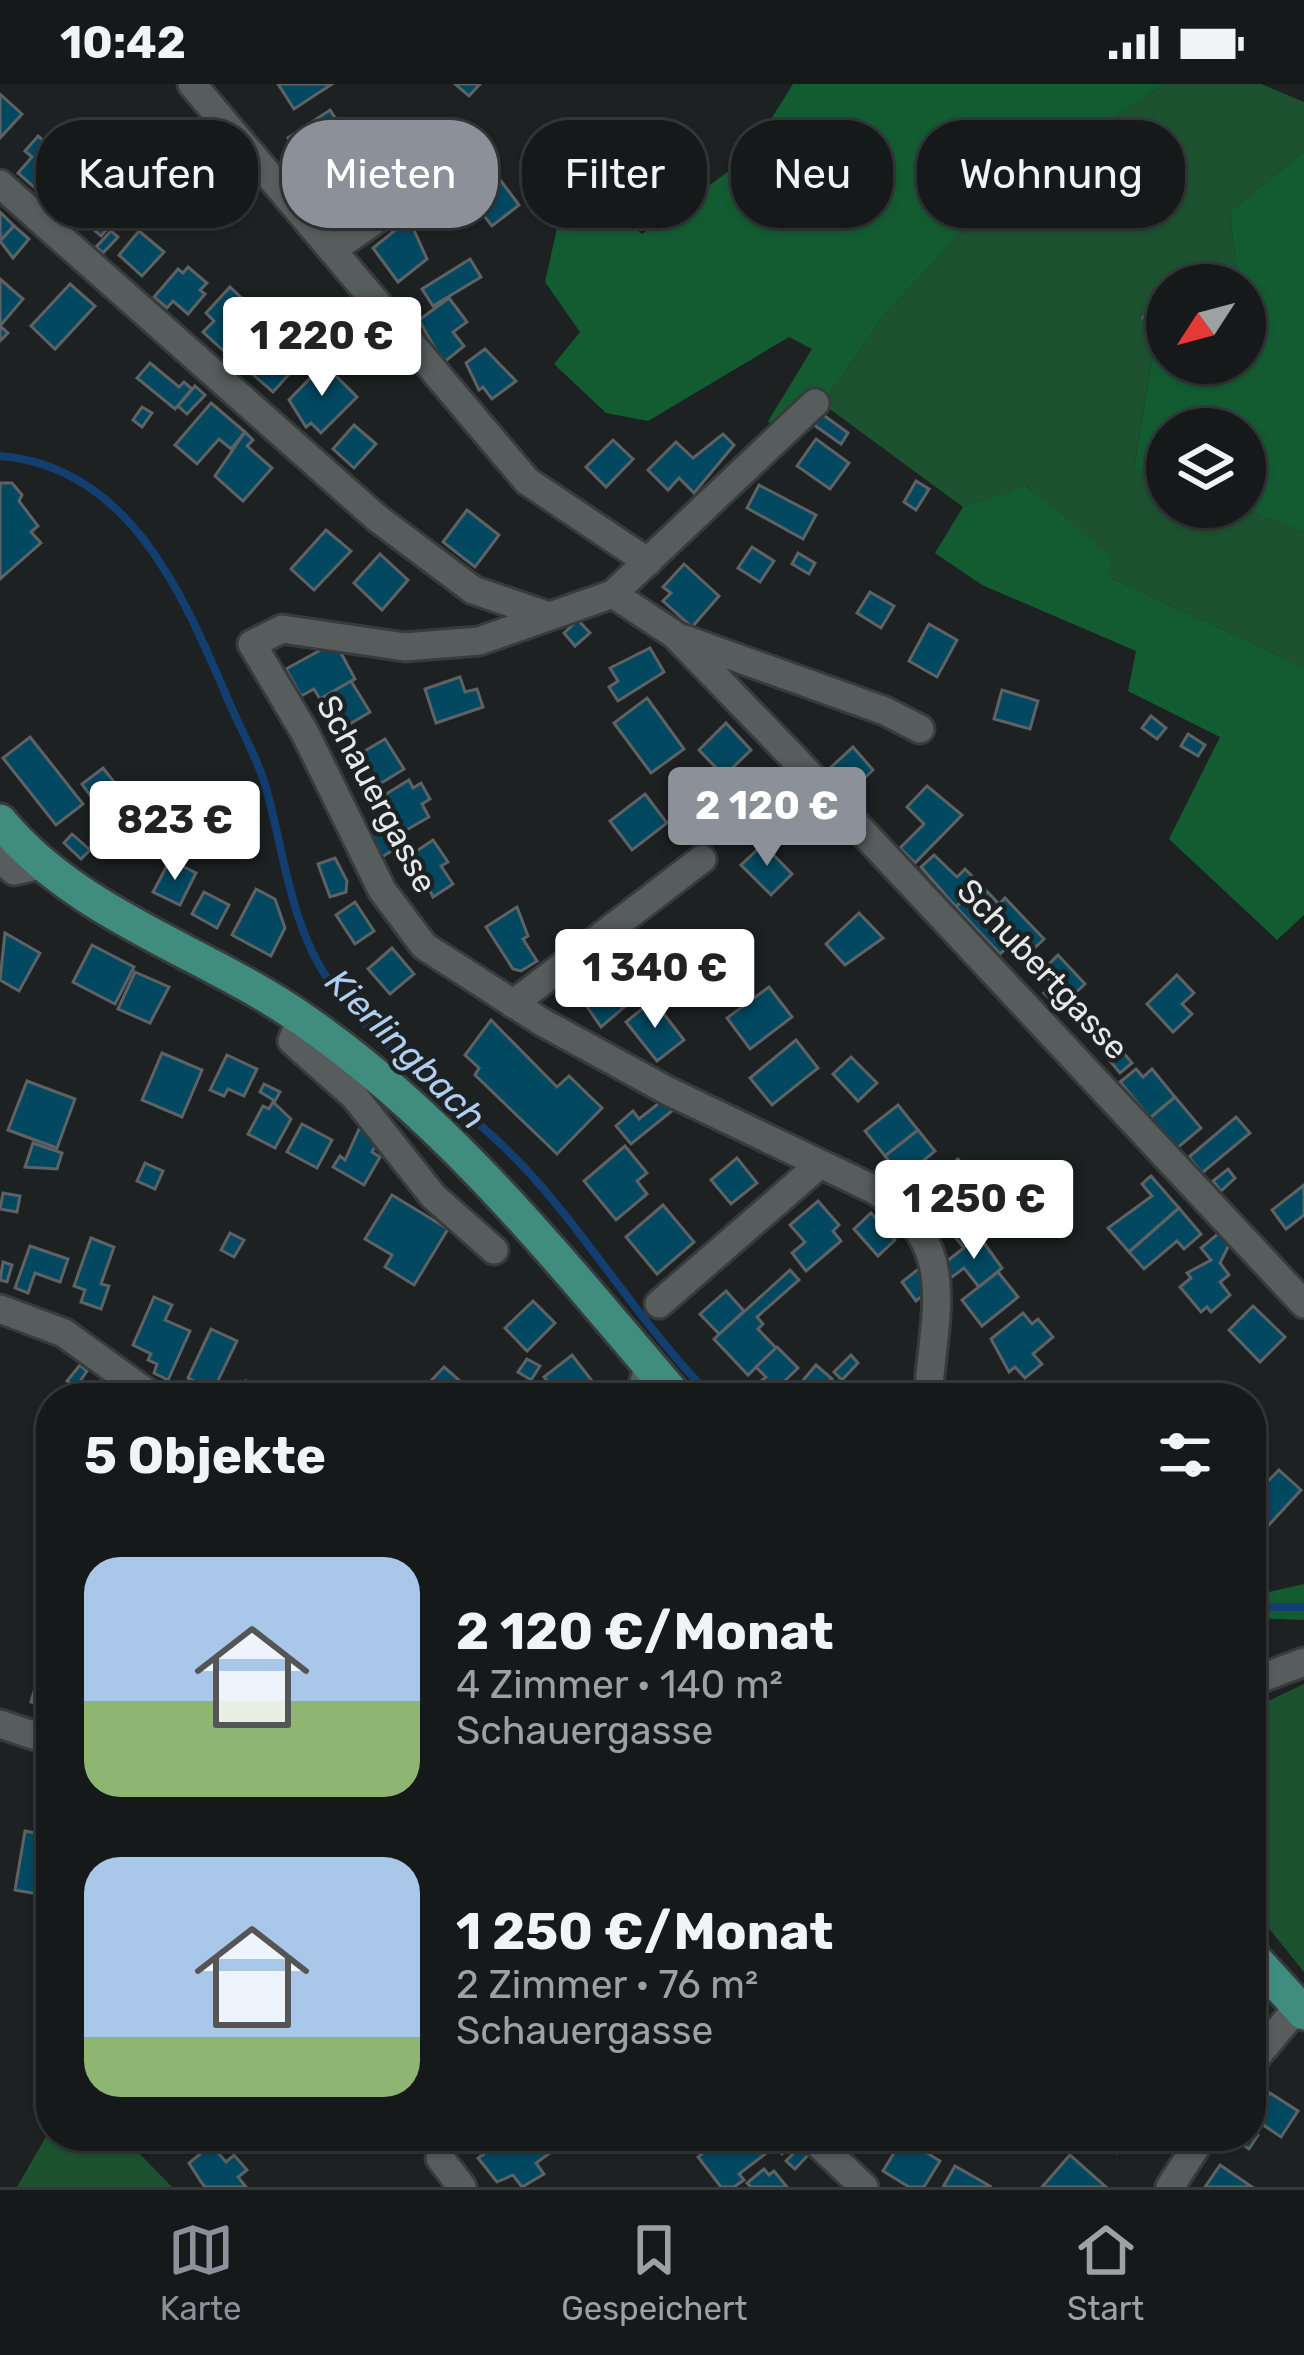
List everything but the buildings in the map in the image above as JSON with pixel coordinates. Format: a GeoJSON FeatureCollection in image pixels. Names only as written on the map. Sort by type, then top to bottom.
{"type":"FeatureCollection","features":[{"type":"Feature","properties":{"kind":"main road"},"geometry":{"type":"LineString","coordinates":[[0,821],[45,864],[94,900],[301,1018],[349,1055],[528,1220],[664,1383]]}},
{"type":"Feature","properties":{"kind":"main road"},"geometry":{"type":"LineString","coordinates":[[1266,1972],[1301,2010]]}},
{"type":"Feature","properties":{"kind":"street"},"geometry":{"type":"LineString","coordinates":[[192,84],[526,482],[648,562]]}},
{"type":"Feature","properties":{"kind":"street"},"geometry":{"type":"LineString","coordinates":[[0,184],[377,518],[473,590],[546,616],[613,594],[759,450],[815,403]]}},
{"type":"Feature","properties":{"kind":"street"},"geometry":{"type":"LineString","coordinates":[[332,250],[364,228]]}},
{"type":"Feature","properties":{"kind":"street","name":"Schubertgasse"},"geometry":{"type":"LineString","coordinates":[[613,594],[675,635],[1304,1304]]}},
{"type":"Feature","properties":{"kind":"street","name":"Schauergasse"},"geometry":{"type":"LineString","coordinates":[[546,616],[479,641],[405,647],[282,628],[252,644],[305,733],[363,854],[404,922],[447,964],[668,1091],[896,1203],[930,1242],[936,1275],[929,1383]]}},
{"type":"Feature","properties":{"kind":"street","name":"Schubertgasse"},"geometry":{"type":"LineString","coordinates":[[675,635],[885,711],[920,729]]}},
{"type":"Feature","properties":{"kind":"street"},"geometry":{"type":"LineString","coordinates":[[513,1004],[703,859]]}},
{"type":"Feature","properties":{"kind":"street"},"geometry":{"type":"LineString","coordinates":[[0,860],[14,871],[45,864]]}},
{"type":"Feature","properties":{"kind":"street"},"geometry":{"type":"LineString","coordinates":[[301,1018],[292,1041],[356,1096],[434,1196],[494,1250]]}},
{"type":"Feature","properties":{"kind":"street"},"geometry":{"type":"LineString","coordinates":[[659,1304],[819,1165]]}},
{"type":"Feature","properties":{"kind":"street"},"geometry":{"type":"LineString","coordinates":[[0,1309],[64,1333],[133,1383]]}},
{"type":"Feature","properties":{"kind":"street"},"geometry":{"type":"LineString","coordinates":[[644,1383],[649,1365]]}},
{"type":"Feature","properties":{"kind":"street"},"geometry":{"type":"LineString","coordinates":[[1266,1676],[1304,1662]]}},
{"type":"Feature","properties":{"kind":"street"},"geometry":{"type":"LineString","coordinates":[[0,1724],[36,1737]]}},
{"type":"Feature","properties":{"kind":"street"},"geometry":{"type":"LineString","coordinates":[[1266,2047],[1301,2010]]}},
{"type":"Feature","properties":{"kind":"street"},"geometry":{"type":"LineString","coordinates":[[826,2151],[864,2187]]}},
{"type":"Feature","properties":{"kind":"street"},"geometry":{"type":"LineString","coordinates":[[1170,2187],[1193,2151]]}},
{"type":"Feature","properties":{"kind":"street"},"geometry":{"type":"LineString","coordinates":[[440,2158],[462,2187]]}},
{"type":"Feature","properties":{"kind":"green space"},"geometry":{"type":"Polygon","coordinates":[[[793,84],[1165,84],[1109,120],[917,120],[917,228],[965,228],[884,315],[823,404],[767,423],[812,349],[789,337],[648,421],[606,413],[554,364],[580,332],[545,282],[557,228],[634,228],[642,234],[650,228],[707,228],[707,187],[731,170],[731,228],[893,228],[893,120],[771,120],[793,84]]]}},
{"type":"Feature","properties":{"kind":"green space"},"geometry":{"type":"Polygon","coordinates":[[[1165,84],[1261,84],[1304,102],[1304,151],[1230,212],[1236,264],[1146,264],[1148,384],[1134,467],[1146,472],[1146,528],[1266,528],[1266,518],[1304,532],[1304,667],[1109,577],[1027,486],[963,507],[823,404],[884,315],[965,228],[1185,228],[1185,120],[1109,120],[1165,84]]]}},
{"type":"Feature","properties":{"kind":"green space"},"geometry":{"type":"Polygon","coordinates":[[[1304,151],[1304,532],[1266,518],[1266,408],[1146,408],[1146,472],[1134,468],[1148,384],[1266,384],[1266,264],[1236,264],[1230,212],[1304,151]]]}},
{"type":"Feature","properties":{"kind":"green space"},"geometry":{"type":"Polygon","coordinates":[[[1026,486],[1110,556],[1109,577],[1304,667],[1304,915],[1277,940],[1169,839],[1220,737],[1128,691],[1136,651],[982,585],[935,553],[963,507],[1026,486]]]}},
{"type":"Feature","properties":{"kind":"green space"},"geometry":{"type":"Polygon","coordinates":[[[1304,1584],[1304,1620],[1266,1619],[1266,1593],[1304,1584]]]}},
{"type":"Feature","properties":{"kind":"green space"},"geometry":{"type":"Polygon","coordinates":[[[1304,1684],[1304,1972],[1266,1925],[1266,1702],[1304,1684]]]}},
{"type":"Feature","properties":{"kind":"green space"},"geometry":{"type":"Polygon","coordinates":[[[38,2151],[137,2151],[172,2187],[17,2187],[38,2151]]]}},
{"type":"Feature","properties":{"kind":"waterway","name":"Kierlingbach"},"geometry":{"type":"LineString","coordinates":[[0,456],[46,465],[85,484],[147,544],[193,622],[256,759],[298,916],[331,984],[372,1030],[523,1166],[699,1383]]}},
{"type":"Feature","properties":{"kind":"waterway","name":"Kierlingbach"},"geometry":{"type":"LineString","coordinates":[[1266,1607],[1304,1607]]}}]}
